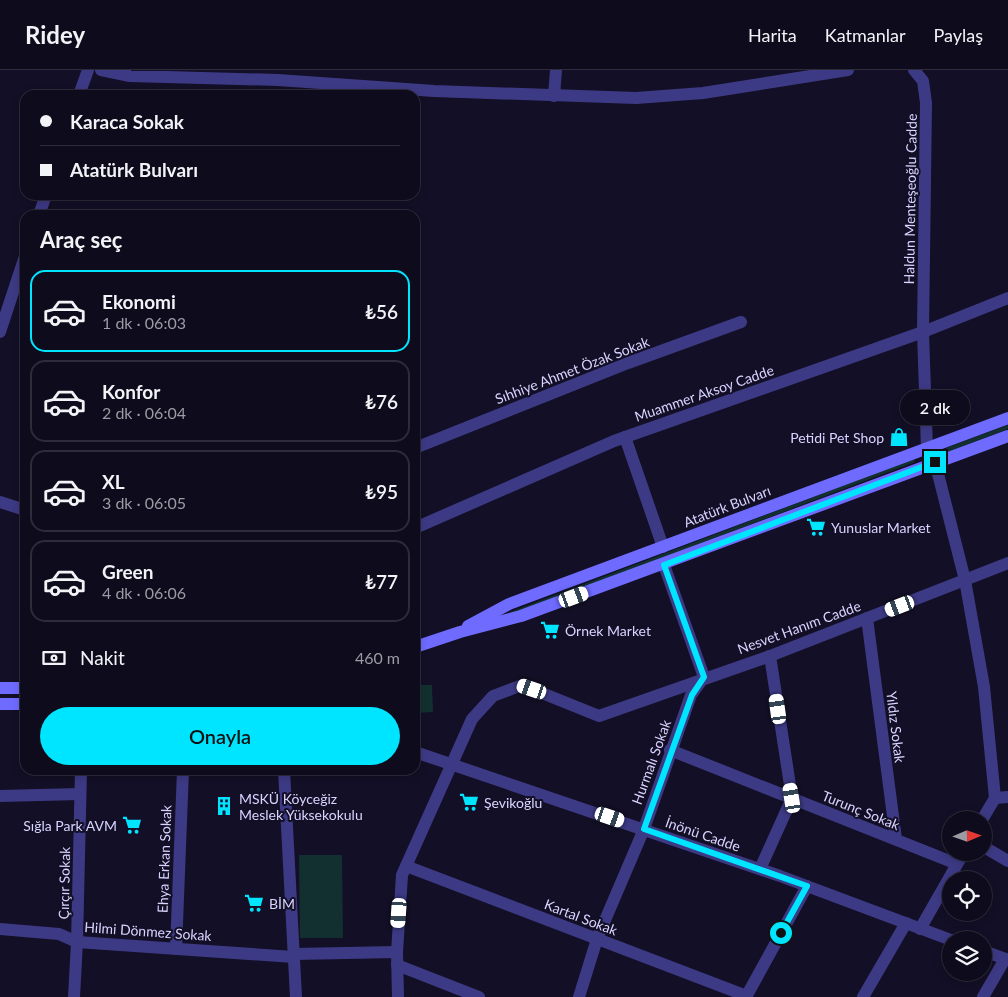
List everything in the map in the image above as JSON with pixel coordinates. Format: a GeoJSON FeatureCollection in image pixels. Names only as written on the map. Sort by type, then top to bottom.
{"type":"FeatureCollection","features":[{"type":"Feature","properties":{"kind":"main road","name":"Atatürk Bulvarı"},"geometry":{"type":"LineString","coordinates":[[460,632],[509,604],[1008,418]]}},
{"type":"Feature","properties":{"kind":"main road","name":"Atatürk Bulvarı"},"geometry":{"type":"LineString","coordinates":[[420,645],[460,632],[521,616],[664,565],[1008,436]]}},
{"type":"Feature","properties":{"kind":"main road"},"geometry":{"type":"LineString","coordinates":[[0,688],[20,688]]}},
{"type":"Feature","properties":{"kind":"main road"},"geometry":{"type":"LineString","coordinates":[[0,704],[20,704]]}},
{"type":"Feature","properties":{"kind":"street"},"geometry":{"type":"LineString","coordinates":[[81,90],[88,70]]}},
{"type":"Feature","properties":{"kind":"street"},"geometry":{"type":"LineString","coordinates":[[101,70],[130,76],[278,80],[420,90]]}},
{"type":"Feature","properties":{"kind":"street"},"geometry":{"type":"LineString","coordinates":[[554,96],[556,70]]}},
{"type":"Feature","properties":{"kind":"street"},"geometry":{"type":"LineString","coordinates":[[420,90],[636,98],[680,95],[848,70]]}},
{"type":"Feature","properties":{"kind":"street","name":"Haldun Menteşeoğlu Cadde"},"geometry":{"type":"LineString","coordinates":[[914,70],[923,81],[926,103],[923,332],[927,449]]}},
{"type":"Feature","properties":{"kind":"street"},"geometry":{"type":"LineString","coordinates":[[0,332],[20,271]]}},
{"type":"Feature","properties":{"kind":"street","name":"Muammer Aksoy Cadde"},"geometry":{"type":"LineString","coordinates":[[420,526],[625,437],[923,332],[1008,298]]}},
{"type":"Feature","properties":{"kind":"street","name":"Sıhhiye Ahmet Özak Sokak"},"geometry":{"type":"LineString","coordinates":[[420,446],[740,322]]}},
{"type":"Feature","properties":{"kind":"street"},"geometry":{"type":"LineString","coordinates":[[625,437],[663,546]]}},
{"type":"Feature","properties":{"kind":"street"},"geometry":{"type":"LineString","coordinates":[[935,462],[965,580],[1002,797],[990,811]]}},
{"type":"Feature","properties":{"kind":"street"},"geometry":{"type":"LineString","coordinates":[[0,502],[20,508]]}},
{"type":"Feature","properties":{"kind":"street","name":"Nesvet Hanım Cadde"},"geometry":{"type":"LineString","coordinates":[[450,764],[472,719],[477,713],[493,696],[522,685],[599,716],[704,677],[770,656],[1008,563]]}},
{"type":"Feature","properties":{"kind":"street"},"geometry":{"type":"LineString","coordinates":[[664,565],[704,677]]}},
{"type":"Feature","properties":{"kind":"street","name":"Yıldız Sokak"},"geometry":{"type":"LineString","coordinates":[[867,618],[896,839]]}},
{"type":"Feature","properties":{"kind":"street"},"geometry":{"type":"LineString","coordinates":[[760,869],[792,798],[770,656]]}},
{"type":"Feature","properties":{"kind":"street","name":"Hurmalı Sokak"},"geometry":{"type":"LineString","coordinates":[[578,997],[597,940],[644,829],[670,750],[692,695],[704,677]]}},
{"type":"Feature","properties":{"kind":"street","name":"Turunç Sokak"},"geometry":{"type":"LineString","coordinates":[[670,750],[896,839],[942,852]]}},
{"type":"Feature","properties":{"kind":"street","name":"İnönü Cadde"},"geometry":{"type":"LineString","coordinates":[[420,754],[760,869],[942,937]]}},
{"type":"Feature","properties":{"kind":"street"},"geometry":{"type":"LineString","coordinates":[[398,997],[396,965],[402,875],[450,764]]}},
{"type":"Feature","properties":{"kind":"street","name":"Çırçır Sokak"},"geometry":{"type":"LineString","coordinates":[[74,997],[81,775]]}},
{"type":"Feature","properties":{"kind":"street","name":"Ehya Erkan Sokak"},"geometry":{"type":"LineString","coordinates":[[176,949],[183,775]]}},
{"type":"Feature","properties":{"kind":"street"},"geometry":{"type":"LineString","coordinates":[[284,775],[296,997]]}},
{"type":"Feature","properties":{"kind":"street"},"geometry":{"type":"LineString","coordinates":[[0,796],[80,794]]}},
{"type":"Feature","properties":{"kind":"street"},"geometry":{"type":"LineString","coordinates":[[992,852],[1008,861]]}},
{"type":"Feature","properties":{"kind":"street"},"geometry":{"type":"LineString","coordinates":[[920,929],[959,861]]}},
{"type":"Feature","properties":{"kind":"street","name":"Kartal Sokak"},"geometry":{"type":"LineString","coordinates":[[406,866],[746,996]]}},
{"type":"Feature","properties":{"kind":"street"},"geometry":{"type":"LineString","coordinates":[[746,996],[807,886]]}},
{"type":"Feature","properties":{"kind":"street"},"geometry":{"type":"LineString","coordinates":[[862,997],[906,923]]}},
{"type":"Feature","properties":{"kind":"street","name":"Hilmi Dönmez Sokak"},"geometry":{"type":"LineString","coordinates":[[0,929],[59,934],[77,942],[294,956],[397,952]]}},
{"type":"Feature","properties":{"kind":"street"},"geometry":{"type":"LineString","coordinates":[[983,997],[1007,959],[992,954]]}},
{"type":"Feature","properties":{"kind":"street"},"geometry":{"type":"LineString","coordinates":[[396,965],[479,997]]}},
{"type":"Feature","properties":{"kind":"green space"},"geometry":{"type":"Polygon","coordinates":[[[1008,425],[1008,429],[947,452],[946,448],[1008,425]]]}},
{"type":"Feature","properties":{"kind":"green space"},"geometry":{"type":"Polygon","coordinates":[[[914,459],[915,462],[512,615],[510,612],[914,459]]]}},
{"type":"Feature","properties":{"kind":"green space"},"geometry":{"type":"Polygon","coordinates":[[[420,685],[432,685],[433,712],[420,713],[420,685]]]}},
{"type":"Feature","properties":{"kind":"green space"},"geometry":{"type":"Polygon","coordinates":[[[299,855],[342,855],[343,938],[300,938],[299,855]]]}},
{"type":"Feature","properties":{"kind":"place","name":"Petidi Pet Shop"},"geometry":{"type":"Point","coordinates":[899,437]}},
{"type":"Feature","properties":{"kind":"place","name":"Yunuslar Market"},"geometry":{"type":"Point","coordinates":[816,527]}},
{"type":"Feature","properties":{"kind":"place","name":"Örnek Market"},"geometry":{"type":"Point","coordinates":[550,630]}},
{"type":"Feature","properties":{"kind":"place","name":"Şevikoğlu"},"geometry":{"type":"Point","coordinates":[469,802]}},
{"type":"Feature","properties":{"kind":"place","name":"MSKÜ Köyceğiz Meslek Yüksekokulu"},"geometry":{"type":"Point","coordinates":[224,806]}},
{"type":"Feature","properties":{"kind":"place","name":"Sığla Park AVM"},"geometry":{"type":"Point","coordinates":[132,825]}},
{"type":"Feature","properties":{"kind":"place","name":"BİM"},"geometry":{"type":"Point","coordinates":[254,903]}},
{"type":"Feature","properties":{"kind":"route"},"geometry":{"type":"LineString","coordinates":[[781,933],[807,886],[644,829],[670,750],[692,695],[704,677],[664,565],[935,462]]}}]}
